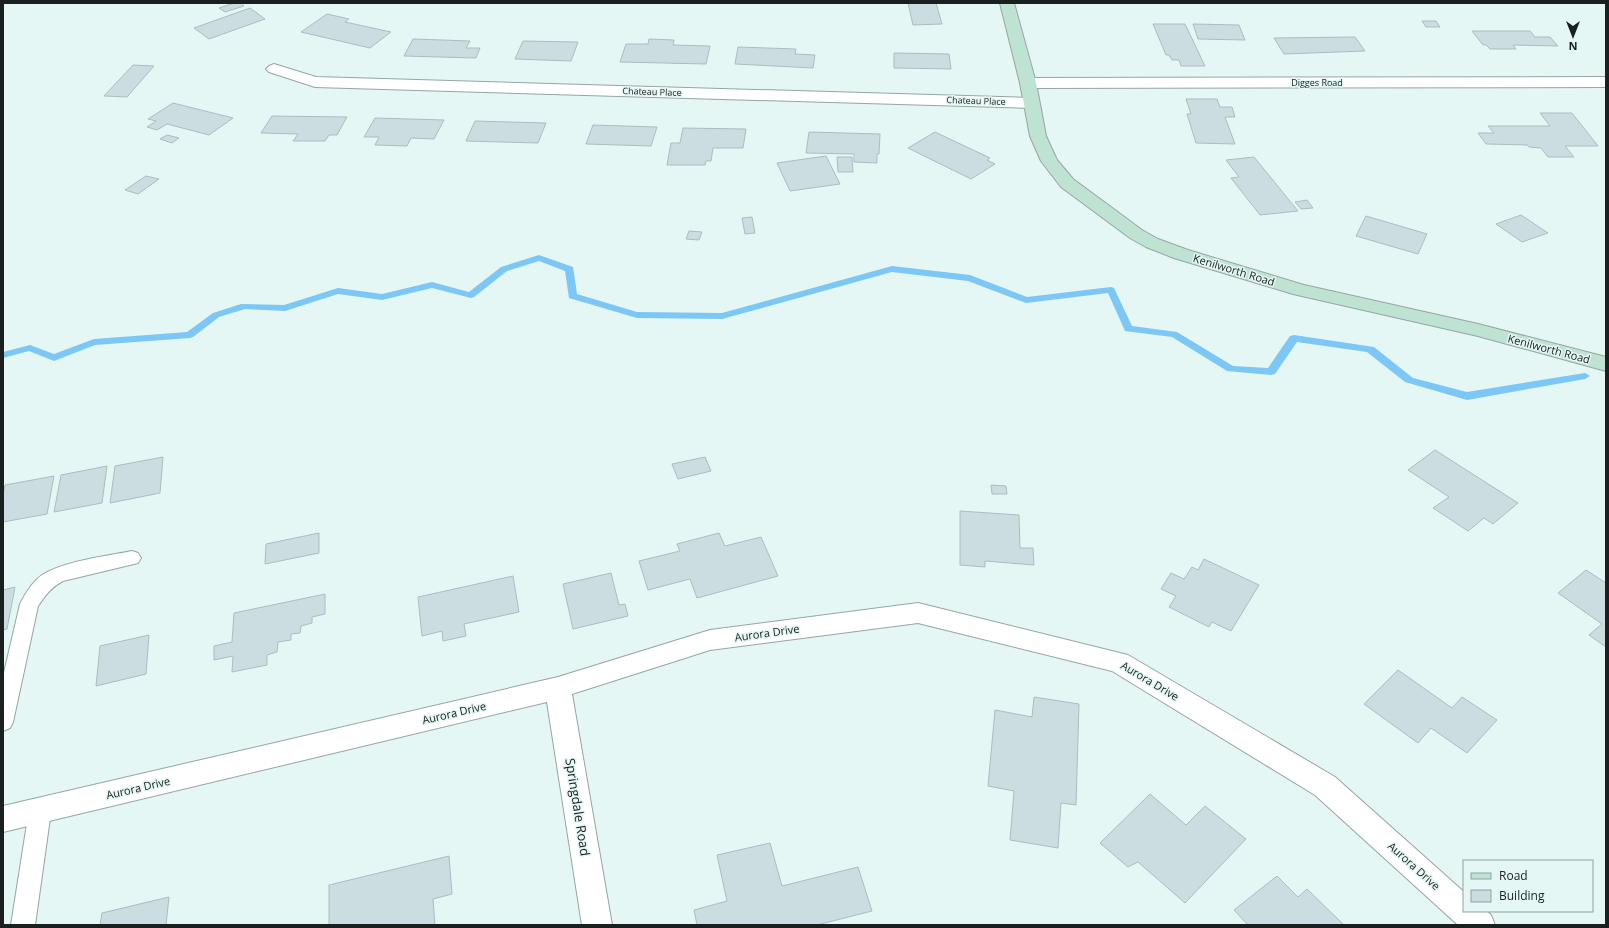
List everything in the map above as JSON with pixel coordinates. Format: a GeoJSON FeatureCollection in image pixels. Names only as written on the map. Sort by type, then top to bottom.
{"type":"FeatureCollection","features":[{"type":"Feature","properties":{"kind":"street","name":"Kenilworth Road"},"geometry":{"type":"LineString","coordinates":[[1007,3],[1028,84],[1038,136],[1049,161],[1056,171],[1068,183],[1136,234],[1152,243],[1212,265],[1300,290],[1478,330],[1606,364]]}},
{"type":"Feature","properties":{"kind":"street","name":"Chateau Place"},"geometry":{"type":"LineString","coordinates":[[274,69],[315,82],[1031,103]]}},
{"type":"Feature","properties":{"kind":"street","name":"Digges Road"},"geometry":{"type":"LineString","coordinates":[[1028,84],[1606,82]]}},
{"type":"Feature","properties":{"kind":"street","name":"Aurora Drive"},"geometry":{"type":"LineString","coordinates":[[3,819],[558,688],[710,640],[918,613],[1119,662],[1325,786],[1463,910]]}},
{"type":"Feature","properties":{"kind":"street","name":"Springdale Road"},"geometry":{"type":"LineString","coordinates":[[558,688],[597,925]]}},
{"type":"Feature","properties":{"kind":"street","name":"Aurora Drive"},"geometry":{"type":"LineString","coordinates":[[1465,912],[1480,925]]}},
{"type":"Feature","properties":{"kind":"lane"},"geometry":{"type":"LineString","coordinates":[[3,722],[29,604],[37,593],[50,580],[67,573],[132,558]]}},
{"type":"Feature","properties":{"kind":"lane"},"geometry":{"type":"LineString","coordinates":[[23,925],[40,811]]}},
{"type":"Feature","properties":{"kind":"building"},"geometry":{"type":"Polygon","coordinates":[[[234,3],[241,3],[244,6],[225,12],[219,8],[234,3]]]}},
{"type":"Feature","properties":{"kind":"building"},"geometry":{"type":"Polygon","coordinates":[[[908,3],[936,3],[942,24],[913,25],[908,3]]]}},
{"type":"Feature","properties":{"kind":"building"},"geometry":{"type":"Polygon","coordinates":[[[250,8],[265,19],[209,39],[194,28],[250,8]]]}},
{"type":"Feature","properties":{"kind":"building"},"geometry":{"type":"Polygon","coordinates":[[[327,14],[349,19],[345,22],[391,32],[370,48],[301,32],[327,14]]]}},
{"type":"Feature","properties":{"kind":"building"},"geometry":{"type":"Polygon","coordinates":[[[1422,21],[1436,21],[1440,27],[1426,27],[1422,21]]]}},
{"type":"Feature","properties":{"kind":"building"},"geometry":{"type":"Polygon","coordinates":[[[1153,24],[1185,24],[1205,66],[1181,66],[1179,60],[1172,60],[1169,55],[1166,55],[1153,24]]]}},
{"type":"Feature","properties":{"kind":"building"},"geometry":{"type":"Polygon","coordinates":[[[1193,24],[1239,25],[1245,40],[1198,39],[1193,24]]]}},
{"type":"Feature","properties":{"kind":"building"},"geometry":{"type":"Polygon","coordinates":[[[1472,31],[1530,31],[1535,37],[1550,37],[1558,46],[1513,45],[1516,49],[1490,49],[1486,45],[1483,45],[1472,31]]]}},
{"type":"Feature","properties":{"kind":"building"},"geometry":{"type":"Polygon","coordinates":[[[1355,37],[1365,51],[1284,54],[1274,38],[1355,37]]]}},
{"type":"Feature","properties":{"kind":"building"},"geometry":{"type":"Polygon","coordinates":[[[413,39],[470,41],[466,48],[480,48],[476,58],[404,56],[413,39]]]}},
{"type":"Feature","properties":{"kind":"building"},"geometry":{"type":"Polygon","coordinates":[[[649,39],[674,40],[673,45],[710,46],[706,64],[620,62],[626,44],[648,44],[649,39]]]}},
{"type":"Feature","properties":{"kind":"building"},"geometry":{"type":"Polygon","coordinates":[[[523,41],[578,42],[571,61],[515,59],[523,41]]]}},
{"type":"Feature","properties":{"kind":"building"},"geometry":{"type":"Polygon","coordinates":[[[738,47],[796,49],[795,54],[815,55],[813,68],[735,64],[738,47]]]}},
{"type":"Feature","properties":{"kind":"building"},"geometry":{"type":"Polygon","coordinates":[[[894,53],[949,54],[951,69],[894,68],[894,53]]]}},
{"type":"Feature","properties":{"kind":"building"},"geometry":{"type":"Polygon","coordinates":[[[133,65],[154,66],[127,97],[104,96],[133,65]]]}},
{"type":"Feature","properties":{"kind":"building"},"geometry":{"type":"Polygon","coordinates":[[[1186,99],[1217,99],[1220,107],[1232,107],[1235,117],[1225,117],[1235,144],[1196,143],[1187,114],[1191,114],[1186,99]]]}},
{"type":"Feature","properties":{"kind":"building"},"geometry":{"type":"Polygon","coordinates":[[[173,103],[233,118],[209,135],[167,124],[157,130],[147,127],[156,121],[148,119],[173,103]]]}},
{"type":"Feature","properties":{"kind":"building"},"geometry":{"type":"Polygon","coordinates":[[[1540,113],[1572,113],[1598,146],[1565,146],[1574,157],[1548,157],[1541,148],[1529,147],[1527,145],[1486,144],[1478,133],[1494,133],[1488,126],[1550,126],[1540,113]]]}},
{"type":"Feature","properties":{"kind":"building"},"geometry":{"type":"Polygon","coordinates":[[[272,116],[347,117],[337,135],[329,135],[325,141],[293,141],[298,134],[261,133],[272,116]]]}},
{"type":"Feature","properties":{"kind":"building"},"geometry":{"type":"Polygon","coordinates":[[[375,118],[444,120],[434,139],[411,138],[407,146],[375,145],[379,137],[364,137],[375,118]]]}},
{"type":"Feature","properties":{"kind":"building"},"geometry":{"type":"Polygon","coordinates":[[[475,121],[546,123],[538,143],[466,141],[475,121]]]}},
{"type":"Feature","properties":{"kind":"building"},"geometry":{"type":"Polygon","coordinates":[[[593,125],[657,127],[651,146],[586,144],[593,125]]]}},
{"type":"Feature","properties":{"kind":"building"},"geometry":{"type":"Polygon","coordinates":[[[683,128],[746,129],[743,148],[713,148],[711,161],[706,161],[705,165],[667,165],[671,143],[680,143],[683,128]]]}},
{"type":"Feature","properties":{"kind":"building"},"geometry":{"type":"Polygon","coordinates":[[[809,132],[880,134],[877,163],[854,162],[854,154],[806,153],[809,132]]]}},
{"type":"Feature","properties":{"kind":"building"},"geometry":{"type":"Polygon","coordinates":[[[935,132],[990,158],[987,160],[995,164],[971,179],[908,148],[935,132]]]}},
{"type":"Feature","properties":{"kind":"building"},"geometry":{"type":"Polygon","coordinates":[[[167,135],[179,138],[172,143],[160,139],[167,135]]]}},
{"type":"Feature","properties":{"kind":"building"},"geometry":{"type":"Polygon","coordinates":[[[826,156],[840,184],[790,191],[777,163],[826,156]]]}},
{"type":"Feature","properties":{"kind":"building"},"geometry":{"type":"Polygon","coordinates":[[[837,157],[852,157],[853,172],[838,172],[837,157]]]}},
{"type":"Feature","properties":{"kind":"building"},"geometry":{"type":"Polygon","coordinates":[[[1254,157],[1298,211],[1260,215],[1231,178],[1239,177],[1226,160],[1254,157]]]}},
{"type":"Feature","properties":{"kind":"building"},"geometry":{"type":"Polygon","coordinates":[[[146,176],[159,179],[138,194],[125,190],[146,176]]]}},
{"type":"Feature","properties":{"kind":"building"},"geometry":{"type":"Polygon","coordinates":[[[1307,200],[1313,208],[1301,209],[1295,202],[1307,200]]]}},
{"type":"Feature","properties":{"kind":"building"},"geometry":{"type":"Polygon","coordinates":[[[1521,215],[1548,233],[1522,242],[1496,224],[1521,215]]]}},
{"type":"Feature","properties":{"kind":"building"},"geometry":{"type":"Polygon","coordinates":[[[1366,216],[1427,234],[1418,254],[1356,236],[1366,216]]]}},
{"type":"Feature","properties":{"kind":"building"},"geometry":{"type":"Polygon","coordinates":[[[752,217],[755,233],[745,234],[742,218],[752,217]]]}},
{"type":"Feature","properties":{"kind":"building"},"geometry":{"type":"Polygon","coordinates":[[[689,231],[702,232],[699,240],[686,239],[689,231]]]}},
{"type":"Feature","properties":{"kind":"building"},"geometry":{"type":"Polygon","coordinates":[[[1435,450],[1518,503],[1493,524],[1484,518],[1468,531],[1433,508],[1449,497],[1408,470],[1435,450]]]}},
{"type":"Feature","properties":{"kind":"building"},"geometry":{"type":"Polygon","coordinates":[[[163,457],[160,493],[110,503],[115,466],[163,457]]]}},
{"type":"Feature","properties":{"kind":"building"},"geometry":{"type":"Polygon","coordinates":[[[705,457],[711,471],[678,479],[672,464],[705,457]]]}},
{"type":"Feature","properties":{"kind":"building"},"geometry":{"type":"Polygon","coordinates":[[[107,466],[102,503],[54,512],[61,475],[107,466]]]}},
{"type":"Feature","properties":{"kind":"building"},"geometry":{"type":"Polygon","coordinates":[[[54,476],[47,514],[3,522],[3,495],[5,485],[54,476]]]}},
{"type":"Feature","properties":{"kind":"building"},"geometry":{"type":"Polygon","coordinates":[[[991,485],[1006,486],[1007,494],[992,494],[991,485]]]}},
{"type":"Feature","properties":{"kind":"building"},"geometry":{"type":"Polygon","coordinates":[[[960,511],[1019,515],[1020,548],[1033,548],[1034,565],[985,561],[985,567],[960,565],[960,511]]]}},
{"type":"Feature","properties":{"kind":"building"},"geometry":{"type":"Polygon","coordinates":[[[319,533],[319,553],[265,564],[266,544],[319,533]]]}},
{"type":"Feature","properties":{"kind":"building"},"geometry":{"type":"Polygon","coordinates":[[[719,533],[725,546],[761,537],[778,576],[697,598],[690,579],[648,590],[639,561],[680,551],[677,544],[719,533]]]}},
{"type":"Feature","properties":{"kind":"building"},"geometry":{"type":"Polygon","coordinates":[[[1204,559],[1259,585],[1231,631],[1212,622],[1209,627],[1169,607],[1176,596],[1161,589],[1171,573],[1184,579],[1192,567],[1198,570],[1204,559]]]}},
{"type":"Feature","properties":{"kind":"building"},"geometry":{"type":"Polygon","coordinates":[[[1586,570],[1606,583],[1606,647],[1589,635],[1602,624],[1558,593],[1586,570]]]}},
{"type":"Feature","properties":{"kind":"building"},"geometry":{"type":"Polygon","coordinates":[[[611,573],[619,605],[625,604],[628,616],[573,629],[563,584],[611,573]]]}},
{"type":"Feature","properties":{"kind":"building"},"geometry":{"type":"Polygon","coordinates":[[[513,576],[519,612],[464,624],[466,636],[443,641],[442,631],[422,636],[418,597],[513,576]]]}},
{"type":"Feature","properties":{"kind":"building"},"geometry":{"type":"Polygon","coordinates":[[[15,587],[7,629],[3,630],[3,590],[15,587]]]}},
{"type":"Feature","properties":{"kind":"building"},"geometry":{"type":"Polygon","coordinates":[[[325,594],[325,614],[312,617],[312,623],[301,626],[300,633],[291,634],[291,640],[278,642],[277,652],[267,655],[267,665],[232,672],[233,656],[214,660],[214,646],[232,642],[234,613],[325,594]]]}},
{"type":"Feature","properties":{"kind":"building"},"geometry":{"type":"Polygon","coordinates":[[[149,635],[146,674],[96,686],[100,646],[149,635]]]}},
{"type":"Feature","properties":{"kind":"building"},"geometry":{"type":"Polygon","coordinates":[[[1398,670],[1452,708],[1462,697],[1497,720],[1467,753],[1431,728],[1418,743],[1364,704],[1398,670]]]}},
{"type":"Feature","properties":{"kind":"building"},"geometry":{"type":"Polygon","coordinates":[[[1034,697],[1079,704],[1076,805],[1061,803],[1058,848],[1010,840],[1014,791],[988,786],[995,710],[1032,717],[1034,697]]]}},
{"type":"Feature","properties":{"kind":"building"},"geometry":{"type":"Polygon","coordinates":[[[1150,794],[1186,825],[1205,806],[1246,839],[1185,903],[1138,862],[1128,867],[1100,843],[1150,794]]]}},
{"type":"Feature","properties":{"kind":"building"},"geometry":{"type":"Polygon","coordinates":[[[770,843],[782,886],[858,867],[872,911],[817,925],[697,925],[694,910],[727,901],[717,855],[770,843]]]}},
{"type":"Feature","properties":{"kind":"building"},"geometry":{"type":"Polygon","coordinates":[[[449,856],[452,894],[433,899],[435,925],[329,925],[329,885],[449,856]]]}},
{"type":"Feature","properties":{"kind":"building"},"geometry":{"type":"Polygon","coordinates":[[[1277,876],[1298,897],[1307,889],[1344,925],[1248,925],[1234,910],[1277,876]]]}},
{"type":"Feature","properties":{"kind":"building"},"geometry":{"type":"Polygon","coordinates":[[[169,897],[166,925],[100,925],[102,913],[169,897]]]}},
{"type":"Feature","properties":{"kind":"waterway"},"geometry":{"type":"LineString","coordinates":[[3,355],[30,348],[54,358],[94,342],[190,335],[216,315],[244,306],[285,308],[338,291],[382,297],[432,285],[471,295],[504,269],[539,258],[570,269],[572,296],[637,315],[722,316],[892,269],[970,278],[1026,300],[1111,290],[1128,329],[1174,334],[1231,369],[1271,372],[1294,338],[1370,349],[1409,380],[1467,396],[1585,376]]}}]}
